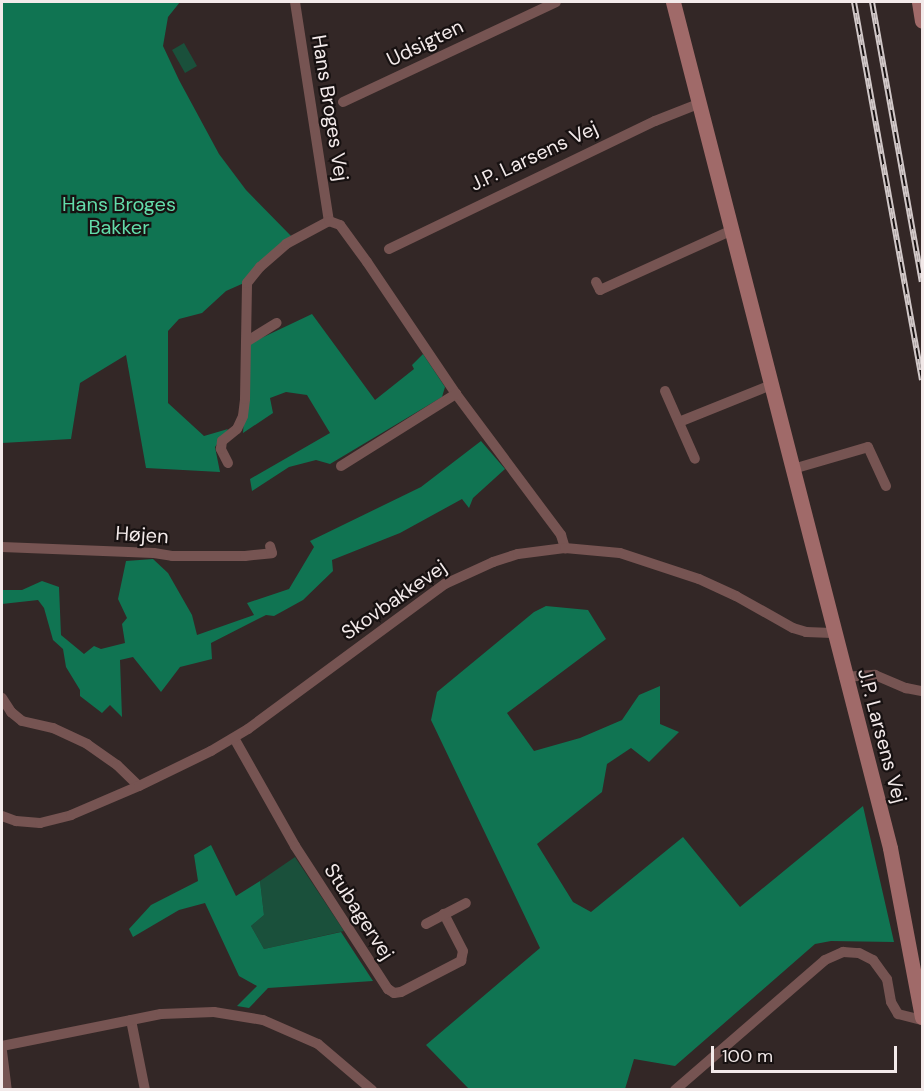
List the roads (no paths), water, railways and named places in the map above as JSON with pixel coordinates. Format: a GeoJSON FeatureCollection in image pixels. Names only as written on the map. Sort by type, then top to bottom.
{"type":"FeatureCollection","features":[{"type":"Feature","properties":{"kind":"street","name":"Hans Broges Vej"},"geometry":{"type":"LineString","coordinates":[[295,2],[329,221]]}},
{"type":"Feature","properties":{"kind":"street","name":"Udsigten"},"geometry":{"type":"LineString","coordinates":[[343,102],[556,2]]}},
{"type":"Feature","properties":{"kind":"street","name":"J.P. Larsens Vej"},"geometry":{"type":"LineString","coordinates":[[673,2],[793,469],[832,633],[890,848],[922,1018],[898,1014],[891,1002],[887,979],[873,960],[859,953],[843,952],[825,960],[675,1089]]}},
{"type":"Feature","properties":{"kind":"street"},"geometry":{"type":"LineString","coordinates":[[919,2],[922,21]]}},
{"type":"Feature","properties":{"kind":"street","name":"J.P. Larsens Vej"},"geometry":{"type":"LineString","coordinates":[[389,249],[655,122],[698,104]]}},
{"type":"Feature","properties":{"kind":"street"},"geometry":{"type":"LineString","coordinates":[[228,463],[221,449],[222,441],[237,429],[243,416],[247,283],[260,267],[286,244],[329,221],[340,225],[456,394],[561,535],[565,548]]}},
{"type":"Feature","properties":{"kind":"street"},"geometry":{"type":"LineString","coordinates":[[596,282],[600,290],[732,230]]}},
{"type":"Feature","properties":{"kind":"street"},"geometry":{"type":"LineString","coordinates":[[246,342],[276,323]]}},
{"type":"Feature","properties":{"kind":"street"},"geometry":{"type":"LineString","coordinates":[[678,422],[771,385]]}},
{"type":"Feature","properties":{"kind":"street"},"geometry":{"type":"LineString","coordinates":[[665,391],[695,459]]}},
{"type":"Feature","properties":{"kind":"street"},"geometry":{"type":"LineString","coordinates":[[341,466],[456,394]]}},
{"type":"Feature","properties":{"kind":"street"},"geometry":{"type":"LineString","coordinates":[[793,469],[868,447],[886,486]]}},
{"type":"Feature","properties":{"kind":"street","name":"Højen"},"geometry":{"type":"LineString","coordinates":[[2,547],[154,553],[172,556],[234,556],[272,553],[270,546]]}},
{"type":"Feature","properties":{"kind":"street","name":"Skovbakkevej"},"geometry":{"type":"LineString","coordinates":[[2,816],[16,821],[40,823],[71,815],[139,786],[234,738],[444,584],[493,562],[518,554],[565,548],[610,551],[646,560],[736,596],[793,628],[806,632],[832,633]]}},
{"type":"Feature","properties":{"kind":"street"},"geometry":{"type":"LineString","coordinates":[[844,677],[875,675],[906,688],[922,691]]}},
{"type":"Feature","properties":{"kind":"street"},"geometry":{"type":"LineString","coordinates":[[2,698],[11,712],[22,721],[53,728],[87,744],[117,765],[139,786]]}},
{"type":"Feature","properties":{"kind":"street","name":"Stubagervej"},"geometry":{"type":"LineString","coordinates":[[234,738],[295,846],[388,989],[401,992],[461,961],[462,951],[444,914]]}},
{"type":"Feature","properties":{"kind":"street"},"geometry":{"type":"LineString","coordinates":[[426,924],[466,903]]}},
{"type":"Feature","properties":{"kind":"street"},"geometry":{"type":"LineString","coordinates":[[2,1046],[161,1014],[222,1013],[263,1020],[318,1044],[372,1089]]}},
{"type":"Feature","properties":{"kind":"street"},"geometry":{"type":"LineString","coordinates":[[131,1020],[145,1089]]}},
{"type":"Feature","properties":{"kind":"street"},"geometry":{"type":"LineString","coordinates":[[2,1050],[8,1089]]}},
{"type":"Feature","properties":{"kind":"railway"},"geometry":{"type":"LineString","coordinates":[[854,2],[922,380]]}},
{"type":"Feature","properties":{"kind":"railway"},"geometry":{"type":"LineString","coordinates":[[872,2],[922,282]]}},
{"type":"Feature","properties":{"kind":"park label","name":"Hans Broges Bakker"},"geometry":{"type":"Point","coordinates":[119,216]}}]}
